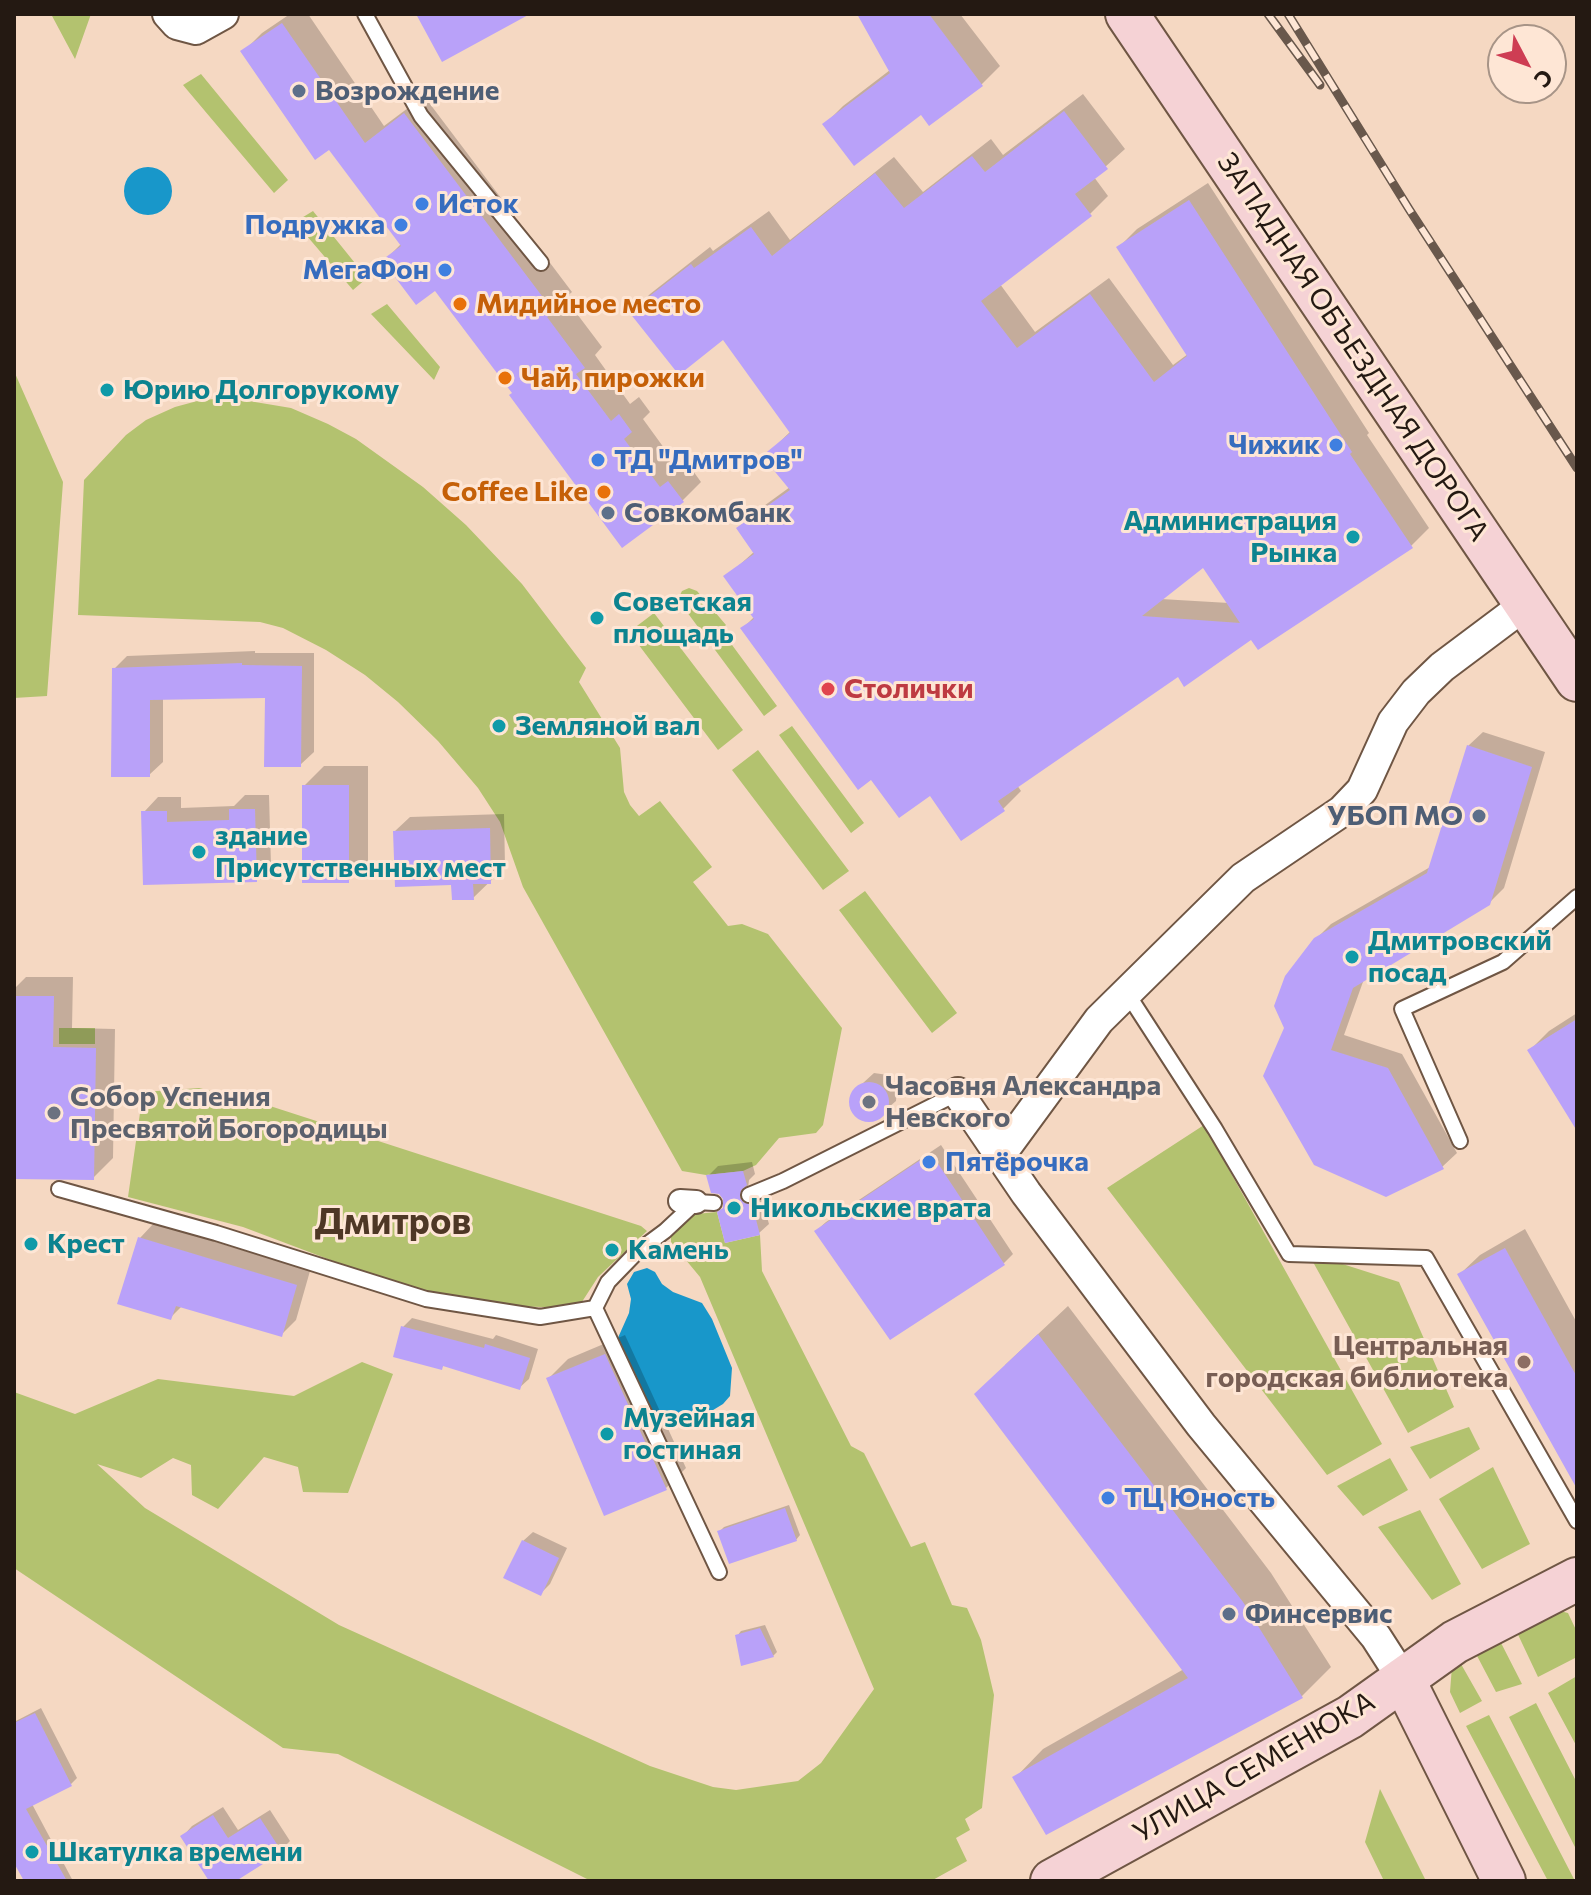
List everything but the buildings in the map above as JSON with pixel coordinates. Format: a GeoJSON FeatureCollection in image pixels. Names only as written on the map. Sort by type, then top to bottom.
{"type":"FeatureCollection","features":[{"type":"Feature","properties":{"kind":"main road","name":"ЗАПАДНАЯ ОБЪЕЗДНАЯ ДОРОГА"},"geometry":{"type":"LineString","coordinates":[[1127,14],[1577,680]]}},
{"type":"Feature","properties":{"kind":"main road","name":"УЛИЦА СЕМЕНЮКА"},"geometry":{"type":"LineString","coordinates":[[1052,1881],[1350,1717],[1455,1642],[1575,1586]]}},
{"type":"Feature","properties":{"kind":"main road"},"geometry":{"type":"LineString","coordinates":[[1403,1679],[1504,1881]]}},
{"type":"Feature","properties":{"kind":"street"},"geometry":{"type":"LineString","coordinates":[[173,19],[196,29],[223,14]]}},
{"type":"Feature","properties":{"kind":"street"},"geometry":{"type":"LineString","coordinates":[[1000,1155],[1099,1020],[1243,878],[1342,811],[1362,790],[1393,722],[1416,692],[1442,667],[1526,604]]}},
{"type":"Feature","properties":{"kind":"street"},"geometry":{"type":"LineString","coordinates":[[958,1093],[1000,1155],[1201,1425],[1376,1637],[1403,1679]]}},
{"type":"Feature","properties":{"kind":"lane"},"geometry":{"type":"LineString","coordinates":[[365,14],[421,116],[541,263]]}},
{"type":"Feature","properties":{"kind":"lane"},"geometry":{"type":"LineString","coordinates":[[1460,1141],[1402,1009],[1503,962],[1575,903]]}},
{"type":"Feature","properties":{"kind":"lane"},"geometry":{"type":"LineString","coordinates":[[1127,993],[1215,1129],[1289,1254],[1426,1258],[1577,1521]]}},
{"type":"Feature","properties":{"kind":"lane"},"geometry":{"type":"LineString","coordinates":[[749,1195],[958,1093]]}},
{"type":"Feature","properties":{"kind":"lane"},"geometry":{"type":"LineString","coordinates":[[59,1189],[216,1233],[426,1299],[540,1317],[595,1308]]}},
{"type":"Feature","properties":{"kind":"lane"},"geometry":{"type":"LineString","coordinates":[[595,1308],[608,1282],[638,1251],[697,1202]]}},
{"type":"Feature","properties":{"kind":"lane"},"geometry":{"type":"LineString","coordinates":[[595,1308],[719,1572]]}},
{"type":"Feature","properties":{"kind":"green space"},"geometry":{"type":"Polygon","coordinates":[[[51,14],[91,14],[75,59],[51,14]]]}},
{"type":"Feature","properties":{"kind":"green space"},"geometry":{"type":"Polygon","coordinates":[[[201,74],[288,180],[274,193],[183,85],[201,74]]]}},
{"type":"Feature","properties":{"kind":"green space"},"geometry":{"type":"Polygon","coordinates":[[[313,211],[367,278],[353,290],[295,222],[313,211]]]}},
{"type":"Feature","properties":{"kind":"green space"},"geometry":{"type":"Polygon","coordinates":[[[387,304],[440,367],[434,380],[371,314],[387,304]]]}},
{"type":"Feature","properties":{"kind":"green space"},"geometry":{"type":"Polygon","coordinates":[[[14,371],[63,482],[47,696],[14,698],[14,371]]]}},
{"type":"Feature","properties":{"kind":"green space"},"geometry":{"type":"Polygon","coordinates":[[[231,398],[291,408],[356,439],[423,487],[466,525],[522,584],[586,668],[579,682],[620,748],[624,792],[630,805],[639,816],[660,801],[712,867],[693,882],[728,926],[742,924],[768,934],[842,1028],[823,1125],[816,1133],[779,1138],[756,1165],[743,1171],[706,1175],[682,1171],[523,887],[500,822],[478,788],[438,741],[365,675],[283,628],[260,622],[78,615],[84,480],[126,435],[146,420],[201,400],[231,398]]]}},
{"type":"Feature","properties":{"kind":"green space"},"geometry":{"type":"Polygon","coordinates":[[[689,588],[697,591],[726,625],[721,630],[777,706],[764,716],[681,604],[679,597],[682,591],[689,588]]]}},
{"type":"Feature","properties":{"kind":"green space"},"geometry":{"type":"Polygon","coordinates":[[[654,613],[743,730],[718,750],[629,632],[654,613]]]}},
{"type":"Feature","properties":{"kind":"green space"},"geometry":{"type":"Polygon","coordinates":[[[792,726],[864,823],[851,833],[779,735],[792,726]]]}},
{"type":"Feature","properties":{"kind":"green space"},"geometry":{"type":"Polygon","coordinates":[[[758,750],[849,871],[823,890],[732,770],[758,750]]]}},
{"type":"Feature","properties":{"kind":"green space"},"geometry":{"type":"Polygon","coordinates":[[[865,891],[957,1013],[932,1033],[839,910],[865,891]]]}},
{"type":"Feature","properties":{"kind":"green space"},"geometry":{"type":"Polygon","coordinates":[[[59,1028],[95,1028],[95,1044],[59,1044],[59,1028]]]}},
{"type":"Feature","properties":{"kind":"green space"},"geometry":{"type":"Polygon","coordinates":[[[199,1088],[270,1106],[641,1226],[647,1231],[598,1277],[578,1308],[507,1306],[410,1290],[243,1227],[128,1197],[143,1092],[199,1088]]]}},
{"type":"Feature","properties":{"kind":"green space"},"geometry":{"type":"Polygon","coordinates":[[[1204,1125],[1382,1444],[1327,1475],[1107,1188],[1204,1125]]]}},
{"type":"Feature","properties":{"kind":"green space"},"geometry":{"type":"Polygon","coordinates":[[[717,1212],[725,1243],[760,1235],[762,1271],[851,1446],[864,1453],[911,1547],[925,1542],[952,1605],[967,1608],[981,1640],[994,1695],[982,1808],[965,1819],[970,1830],[956,1838],[967,1861],[931,1881],[591,1881],[338,1754],[283,1748],[14,1568],[14,1392],[75,1414],[158,1379],[294,1396],[362,1362],[393,1374],[348,1493],[303,1492],[298,1467],[264,1457],[218,1509],[192,1495],[191,1465],[173,1458],[141,1478],[97,1464],[145,1508],[339,1625],[650,1766],[713,1787],[736,1790],[798,1781],[821,1763],[874,1689],[700,1277],[671,1242],[671,1229],[696,1214],[717,1212]]]}},
{"type":"Feature","properties":{"kind":"green space"},"geometry":{"type":"Polygon","coordinates":[[[1308,1253],[1399,1282],[1454,1407],[1408,1433],[1308,1253]]]}},
{"type":"Feature","properties":{"kind":"green space"},"geometry":{"type":"Polygon","coordinates":[[[1469,1427],[1480,1449],[1430,1479],[1410,1447],[1469,1427]]]}},
{"type":"Feature","properties":{"kind":"green space"},"geometry":{"type":"Polygon","coordinates":[[[1390,1458],[1408,1490],[1363,1516],[1337,1486],[1390,1458]]]}},
{"type":"Feature","properties":{"kind":"green space"},"geometry":{"type":"Polygon","coordinates":[[[1493,1467],[1530,1544],[1482,1569],[1439,1499],[1493,1467]]]}},
{"type":"Feature","properties":{"kind":"green space"},"geometry":{"type":"Polygon","coordinates":[[[1420,1510],[1461,1584],[1432,1600],[1378,1527],[1420,1510]]]}},
{"type":"Feature","properties":{"kind":"green space"},"geometry":{"type":"Polygon","coordinates":[[[1544,1607],[1568,1613],[1577,1632],[1577,1657],[1538,1677],[1513,1624],[1544,1607]]]}},
{"type":"Feature","properties":{"kind":"green space"},"geometry":{"type":"Polygon","coordinates":[[[1499,1639],[1522,1684],[1496,1692],[1475,1652],[1499,1639]]]}},
{"type":"Feature","properties":{"kind":"green space"},"geometry":{"type":"Polygon","coordinates":[[[1457,1657],[1482,1701],[1460,1713],[1450,1692],[1452,1666],[1457,1657]]]}},
{"type":"Feature","properties":{"kind":"green space"},"geometry":{"type":"Polygon","coordinates":[[[1577,1676],[1577,1747],[1548,1693],[1577,1676]]]}},
{"type":"Feature","properties":{"kind":"green space"},"geometry":{"type":"Polygon","coordinates":[[[1536,1703],[1577,1783],[1577,1851],[1509,1717],[1536,1703]]]}},
{"type":"Feature","properties":{"kind":"green space"},"geometry":{"type":"Polygon","coordinates":[[[1489,1715],[1575,1881],[1548,1881],[1466,1726],[1489,1715]]]}},
{"type":"Feature","properties":{"kind":"green space"},"geometry":{"type":"Polygon","coordinates":[[[1380,1789],[1426,1881],[1384,1881],[1365,1842],[1380,1789]]]}},
{"type":"Feature","properties":{"kind":"water"},"geometry":{"type":"Polygon","coordinates":[[[148,167],[165,174],[172,191],[165,208],[148,215],[131,208],[124,191],[131,174],[148,167]]]}},
{"type":"Feature","properties":{"kind":"water"},"geometry":{"type":"Polygon","coordinates":[[[647,1268],[655,1272],[662,1284],[673,1292],[702,1303],[732,1368],[730,1396],[723,1404],[700,1418],[677,1426],[654,1420],[617,1340],[629,1313],[631,1299],[627,1284],[634,1272],[647,1268]]]}},
{"type":"Feature","properties":{"kind":"railway"},"geometry":{"type":"LineString","coordinates":[[1268,14],[1320,85]]}},
{"type":"Feature","properties":{"kind":"railway"},"geometry":{"type":"LineString","coordinates":[[1288,14],[1409,209],[1577,468]]}},
{"type":"Feature","properties":{"kind":"place","name":"Возрождение"},"geometry":{"type":"Point","coordinates":[299,91]}},
{"type":"Feature","properties":{"kind":"place","name":"Исток"},"geometry":{"type":"Point","coordinates":[422,204]}},
{"type":"Feature","properties":{"kind":"place","name":"Подружка"},"geometry":{"type":"Point","coordinates":[401,225]}},
{"type":"Feature","properties":{"kind":"place","name":"МегаФон"},"geometry":{"type":"Point","coordinates":[445,270]}},
{"type":"Feature","properties":{"kind":"place","name":"Мидийное место"},"geometry":{"type":"Point","coordinates":[460,304]}},
{"type":"Feature","properties":{"kind":"place","name":"Чай, пирожки"},"geometry":{"type":"Point","coordinates":[505,378]}},
{"type":"Feature","properties":{"kind":"place","name":"Юрию Долгорукому"},"geometry":{"type":"Point","coordinates":[107,390]}},
{"type":"Feature","properties":{"kind":"place","name":"Чижик"},"geometry":{"type":"Point","coordinates":[1336,445]}},
{"type":"Feature","properties":{"kind":"place","name":"ТД \"Дмитров\""},"geometry":{"type":"Point","coordinates":[598,460]}},
{"type":"Feature","properties":{"kind":"place","name":"Coffee Like"},"geometry":{"type":"Point","coordinates":[604,492]}},
{"type":"Feature","properties":{"kind":"place","name":"Совкомбанк"},"geometry":{"type":"Point","coordinates":[608,513]}},
{"type":"Feature","properties":{"kind":"place","name":"Администрация Рынка"},"geometry":{"type":"Point","coordinates":[1353,537]}},
{"type":"Feature","properties":{"kind":"place","name":"Советская площадь"},"geometry":{"type":"Point","coordinates":[597,618]}},
{"type":"Feature","properties":{"kind":"place","name":"Столички"},"geometry":{"type":"Point","coordinates":[828,689]}},
{"type":"Feature","properties":{"kind":"place","name":"Земляной вал"},"geometry":{"type":"Point","coordinates":[499,726]}},
{"type":"Feature","properties":{"kind":"place","name":"УБОП МО"},"geometry":{"type":"Point","coordinates":[1479,816]}},
{"type":"Feature","properties":{"kind":"place","name":"здание Присутственных мест"},"geometry":{"type":"Point","coordinates":[199,852]}},
{"type":"Feature","properties":{"kind":"place","name":"Дмитровский посад"},"geometry":{"type":"Point","coordinates":[1352,957]}},
{"type":"Feature","properties":{"kind":"place","name":"Часовня Александра Невского"},"geometry":{"type":"Point","coordinates":[869,1102]}},
{"type":"Feature","properties":{"kind":"place","name":"Собор Успения Пресвятой Богородицы"},"geometry":{"type":"Point","coordinates":[54,1113]}},
{"type":"Feature","properties":{"kind":"place","name":"Пятёрочка"},"geometry":{"type":"Point","coordinates":[929,1162]}},
{"type":"Feature","properties":{"kind":"place","name":"Никольские врата"},"geometry":{"type":"Point","coordinates":[734,1208]}},
{"type":"Feature","properties":{"kind":"place","name":"Крест"},"geometry":{"type":"Point","coordinates":[31,1244]}},
{"type":"Feature","properties":{"kind":"place","name":"Камень"},"geometry":{"type":"Point","coordinates":[612,1250]}},
{"type":"Feature","properties":{"kind":"place","name":"Центральная городская библиотека"},"geometry":{"type":"Point","coordinates":[1524,1362]}},
{"type":"Feature","properties":{"kind":"place","name":"Музейная гостиная"},"geometry":{"type":"Point","coordinates":[607,1434]}},
{"type":"Feature","properties":{"kind":"place","name":"ТЦ Юность"},"geometry":{"type":"Point","coordinates":[1108,1498]}},
{"type":"Feature","properties":{"kind":"place","name":"Финсервис"},"geometry":{"type":"Point","coordinates":[1229,1614]}},
{"type":"Feature","properties":{"kind":"place","name":"Шкатулка времени"},"geometry":{"type":"Point","coordinates":[32,1852]}},
{"type":"Feature","properties":{"kind":"district","name":"Дмитров"},"geometry":{"type":"Point","coordinates":[393,1222]}}]}
